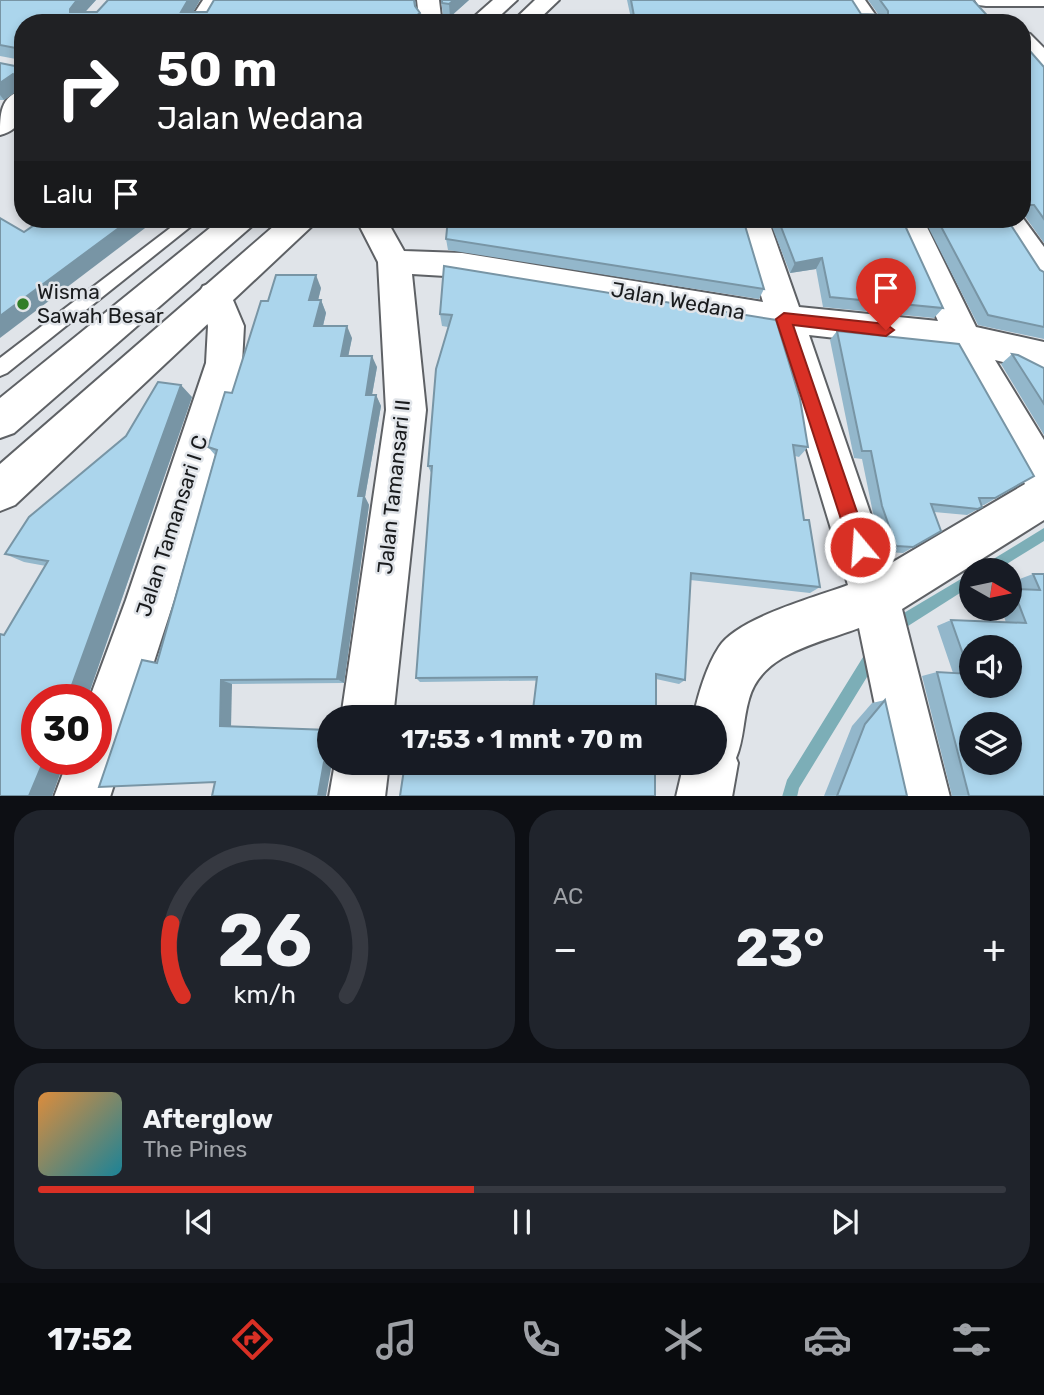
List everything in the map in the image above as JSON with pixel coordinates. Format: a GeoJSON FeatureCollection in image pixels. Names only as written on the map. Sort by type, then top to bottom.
{"type":"FeatureCollection","features":[{"type":"Feature","properties":{"kind":"street"},"geometry":{"type":"LineString","coordinates":[[489,14],[506,0]]}},
{"type":"Feature","properties":{"kind":"street"},"geometry":{"type":"LineString","coordinates":[[532,14],[548,0]]}},
{"type":"Feature","properties":{"kind":"street"},"geometry":{"type":"LineString","coordinates":[[986,0],[1044,0]]}},
{"type":"Feature","properties":{"kind":"street"},"geometry":{"type":"LineString","coordinates":[[986,0],[999,14]]}},
{"type":"Feature","properties":{"kind":"street"},"geometry":{"type":"LineString","coordinates":[[1031,48],[1044,62]]}},
{"type":"Feature","properties":{"kind":"street"},"geometry":{"type":"LineString","coordinates":[[0,127],[14,110]]}},
{"type":"Feature","properties":{"kind":"street"},"geometry":{"type":"LineString","coordinates":[[0,421],[229,228]]}},
{"type":"Feature","properties":{"kind":"street"},"geometry":{"type":"LineString","coordinates":[[0,491],[290,228]]}},
{"type":"Feature","properties":{"kind":"street","name":"Jalan Tamansari II"},"geometry":{"type":"LineString","coordinates":[[369,705],[406,410],[394,262],[376,228]]}},
{"type":"Feature","properties":{"kind":"street"},"geometry":{"type":"LineString","coordinates":[[756,228],[878,604],[922,796]]}},
{"type":"Feature","properties":{"kind":"street"},"geometry":{"type":"LineString","coordinates":[[912,228],[963,338],[1044,478]]}},
{"type":"Feature","properties":{"kind":"street"},"geometry":{"type":"LineString","coordinates":[[1013,228],[1044,271]]}},
{"type":"Feature","properties":{"kind":"street","name":"Jalan Wedana"},"geometry":{"type":"LineString","coordinates":[[394,262],[462,265],[784,319],[963,338],[1044,357]]}},
{"type":"Feature","properties":{"kind":"street","name":"Jalan Tamansari I C"},"geometry":{"type":"LineString","coordinates":[[112,708],[150,600],[224,363],[226,326],[215,295]]}},
{"type":"Feature","properties":{"kind":"street"},"geometry":{"type":"LineString","coordinates":[[722,705],[737,663],[758,643],[878,604],[1044,496]]}},
{"type":"Feature","properties":{"kind":"street","name":"Jalan Tamansari I C"},"geometry":{"type":"LineString","coordinates":[[82,796],[89,775]]}},
{"type":"Feature","properties":{"kind":"street"},"geometry":{"type":"LineString","coordinates":[[357,796],[360,775]]}},
{"type":"Feature","properties":{"kind":"street"},"geometry":{"type":"LineString","coordinates":[[704,796],[708,775]]}},
{"type":"Feature","properties":{"kind":"lane"},"geometry":{"type":"LineString","coordinates":[[0,368],[180,228]]}},
{"type":"Feature","properties":{"kind":"building"},"geometry":{"type":"Polygon","coordinates":[[[0,0],[77,0],[70,12],[97,12],[108,0],[188,0],[181,12],[207,12],[214,0],[414,0],[420,13],[14,14],[14,48],[0,45],[0,0]]]}},
{"type":"Feature","properties":{"kind":"building"},"geometry":{"type":"Polygon","coordinates":[[[442,0],[454,0],[449,4],[442,3],[442,0]]]}},
{"type":"Feature","properties":{"kind":"building"},"geometry":{"type":"Polygon","coordinates":[[[631,0],[852,0],[861,14],[634,14],[631,0]]]}},
{"type":"Feature","properties":{"kind":"building"},"geometry":{"type":"Polygon","coordinates":[[[880,0],[973,0],[986,14],[888,14],[880,0]]]}},
{"type":"Feature","properties":{"kind":"building"},"geometry":{"type":"Polygon","coordinates":[[[1031,52],[1044,67],[1044,219],[1034,205],[1031,205],[1031,52]]]}},
{"type":"Feature","properties":{"kind":"building"},"geometry":{"type":"Polygon","coordinates":[[[0,63],[14,66],[14,75],[0,83],[0,63]]]}},
{"type":"Feature","properties":{"kind":"building"},"geometry":{"type":"Polygon","coordinates":[[[0,218],[24,232],[30,228],[119,228],[0,316],[0,218]]]}},
{"type":"Feature","properties":{"kind":"building"},"geometry":{"type":"Polygon","coordinates":[[[447,228],[746,228],[764,289],[446,239],[447,228]]]}},
{"type":"Feature","properties":{"kind":"building"},"geometry":{"type":"Polygon","coordinates":[[[781,228],[906,228],[943,308],[830,297],[822,258],[795,263],[781,228]]]}},
{"type":"Feature","properties":{"kind":"building"},"geometry":{"type":"Polygon","coordinates":[[[942,228],[1013,228],[1040,270],[1044,272],[1044,327],[988,315],[942,228]]]}},
{"type":"Feature","properties":{"kind":"building"},"geometry":{"type":"Polygon","coordinates":[[[444,266],[776,320],[800,399],[808,447],[793,445],[804,520],[809,520],[820,587],[691,573],[685,680],[656,674],[656,705],[534,705],[537,677],[416,678],[432,466],[428,466],[436,369],[452,315],[440,314],[444,266]]]}},
{"type":"Feature","properties":{"kind":"building"},"geometry":{"type":"Polygon","coordinates":[[[276,275],[316,275],[309,300],[321,300],[314,326],[347,326],[341,356],[372,356],[366,395],[376,395],[358,496],[364,496],[337,679],[221,680],[220,726],[317,730],[317,775],[322,775],[318,796],[212,796],[215,782],[99,787],[103,775],[112,775],[112,749],[142,660],[157,663],[217,450],[208,447],[225,392],[232,393],[261,301],[268,301],[276,275]]]}},
{"type":"Feature","properties":{"kind":"building"},"geometry":{"type":"Polygon","coordinates":[[[837,331],[959,344],[1034,476],[995,498],[979,498],[982,507],[978,509],[931,504],[941,531],[913,547],[896,546],[882,506],[871,451],[862,451],[837,331]]]}},
{"type":"Feature","properties":{"kind":"building"},"geometry":{"type":"Polygon","coordinates":[[[1012,354],[1044,368],[1044,404],[1012,354]]]}},
{"type":"Feature","properties":{"kind":"building"},"geometry":{"type":"Polygon","coordinates":[[[158,382],[181,385],[72,684],[21,684],[21,775],[38,775],[29,796],[0,796],[0,634],[4,635],[48,561],[5,554],[29,517],[126,436],[158,382]]]}},
{"type":"Feature","properties":{"kind":"building"},"geometry":{"type":"Polygon","coordinates":[[[1033,574],[1044,574],[1044,796],[969,796],[964,775],[1022,775],[1022,712],[959,712],[959,757],[937,672],[959,673],[959,698],[1022,698],[1022,635],[959,635],[959,643],[951,620],[1026,623],[1022,613],[1022,589],[1040,590],[1033,574]]]}},
{"type":"Feature","properties":{"kind":"building"},"geometry":{"type":"Polygon","coordinates":[[[885,700],[907,796],[837,796],[865,724],[885,700]]]}},
{"type":"Feature","properties":{"kind":"building"},"geometry":{"type":"Polygon","coordinates":[[[403,775],[655,775],[655,796],[400,796],[403,775]]]}},
{"type":"Feature","properties":{"kind":"waterway"},"geometry":{"type":"LineString","coordinates":[[1005,558],[1044,534]]}},
{"type":"Feature","properties":{"kind":"waterway"},"geometry":{"type":"LineString","coordinates":[[892,628],[959,586]]}},
{"type":"Feature","properties":{"kind":"waterway"},"geometry":{"type":"LineString","coordinates":[[789,796],[792,785],[873,654]]}},
{"type":"Feature","properties":{"kind":"place","name":"Wisma Sawah Besar"},"geometry":{"type":"Point","coordinates":[23,304]}},
{"type":"Feature","properties":{"kind":"route"},"geometry":{"type":"LineString","coordinates":[[860,547],[784,319],[886,330]]}}]}
